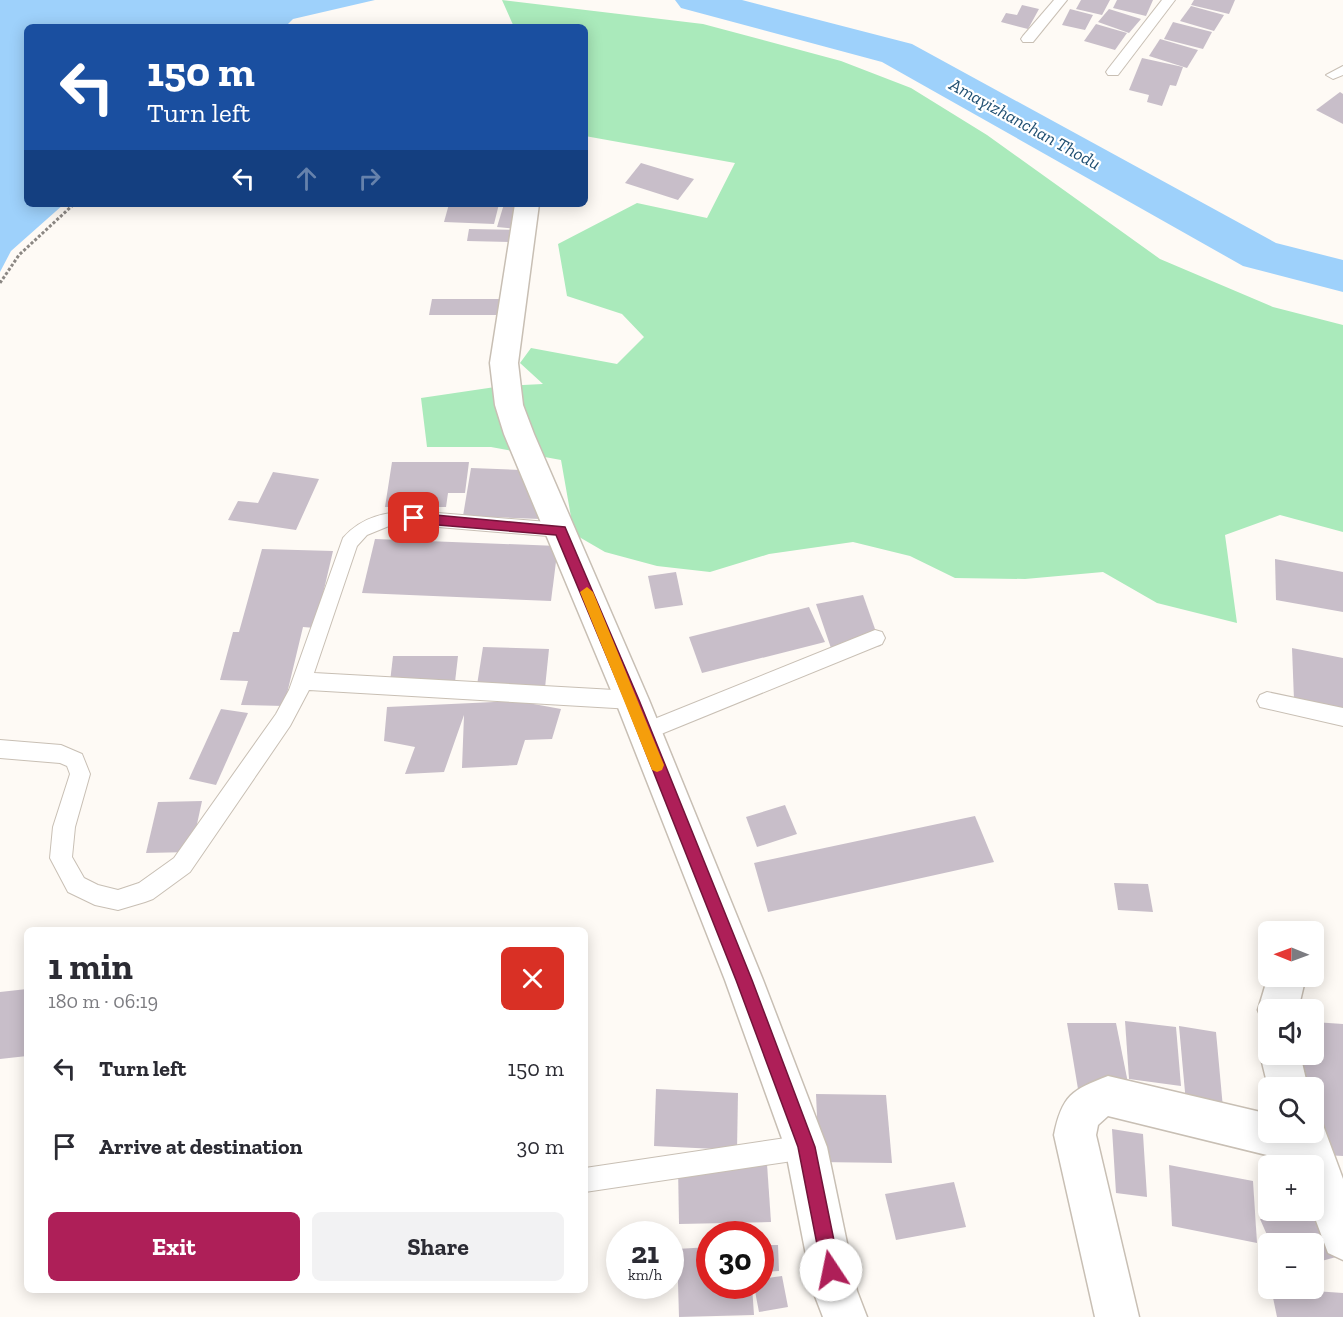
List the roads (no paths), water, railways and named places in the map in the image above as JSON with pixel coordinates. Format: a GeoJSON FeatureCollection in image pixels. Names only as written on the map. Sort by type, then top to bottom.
{"type":"FeatureCollection","features":[{"type":"Feature","properties":{"kind":"street"},"geometry":{"type":"LineString","coordinates":[[527,207],[504,363],[509,405],[744,980],[806,1147],[835,1291],[845,1317]]}},
{"type":"Feature","properties":{"kind":"street"},"geometry":{"type":"LineString","coordinates":[[1117,1317],[1075,1135],[1078,1116],[1090,1103],[1108,1096],[1258,1128]]}},
{"type":"Feature","properties":{"kind":"street"},"geometry":{"type":"LineString","coordinates":[[1308,1143],[1343,1238]]}},
{"type":"Feature","properties":{"kind":"lane"},"geometry":{"type":"LineString","coordinates":[[1028,39],[1061,0]]}},
{"type":"Feature","properties":{"kind":"lane"},"geometry":{"type":"LineString","coordinates":[[1113,72],[1169,0]]}},
{"type":"Feature","properties":{"kind":"lane"},"geometry":{"type":"LineString","coordinates":[[0,749],[61,754],[75,760],[80,774],[64,827],[61,858],[76,885],[95,895],[118,900],[145,892],[182,865],[283,720],[302,681],[349,543],[361,530],[387,519],[414,518],[560,530]]}},
{"type":"Feature","properties":{"kind":"lane"},"geometry":{"type":"LineString","coordinates":[[302,681],[638,716],[875,638]]}},
{"type":"Feature","properties":{"kind":"lane"},"geometry":{"type":"LineString","coordinates":[[1267,701],[1343,717]]}},
{"type":"Feature","properties":{"kind":"lane"},"geometry":{"type":"LineString","coordinates":[[588,1180],[806,1147]]}},
{"type":"Feature","properties":{"kind":"water"},"geometry":{"type":"Polygon","coordinates":[[[0,0],[375,0],[293,19],[288,24],[24,24],[24,207],[61,207],[11,251],[0,272],[0,0]]]}},
{"type":"Feature","properties":{"kind":"waterway","name":"Amayizhanchan Thodu"},"geometry":{"type":"LineString","coordinates":[[695,0],[897,53],[1260,255],[1343,276]]}}]}
